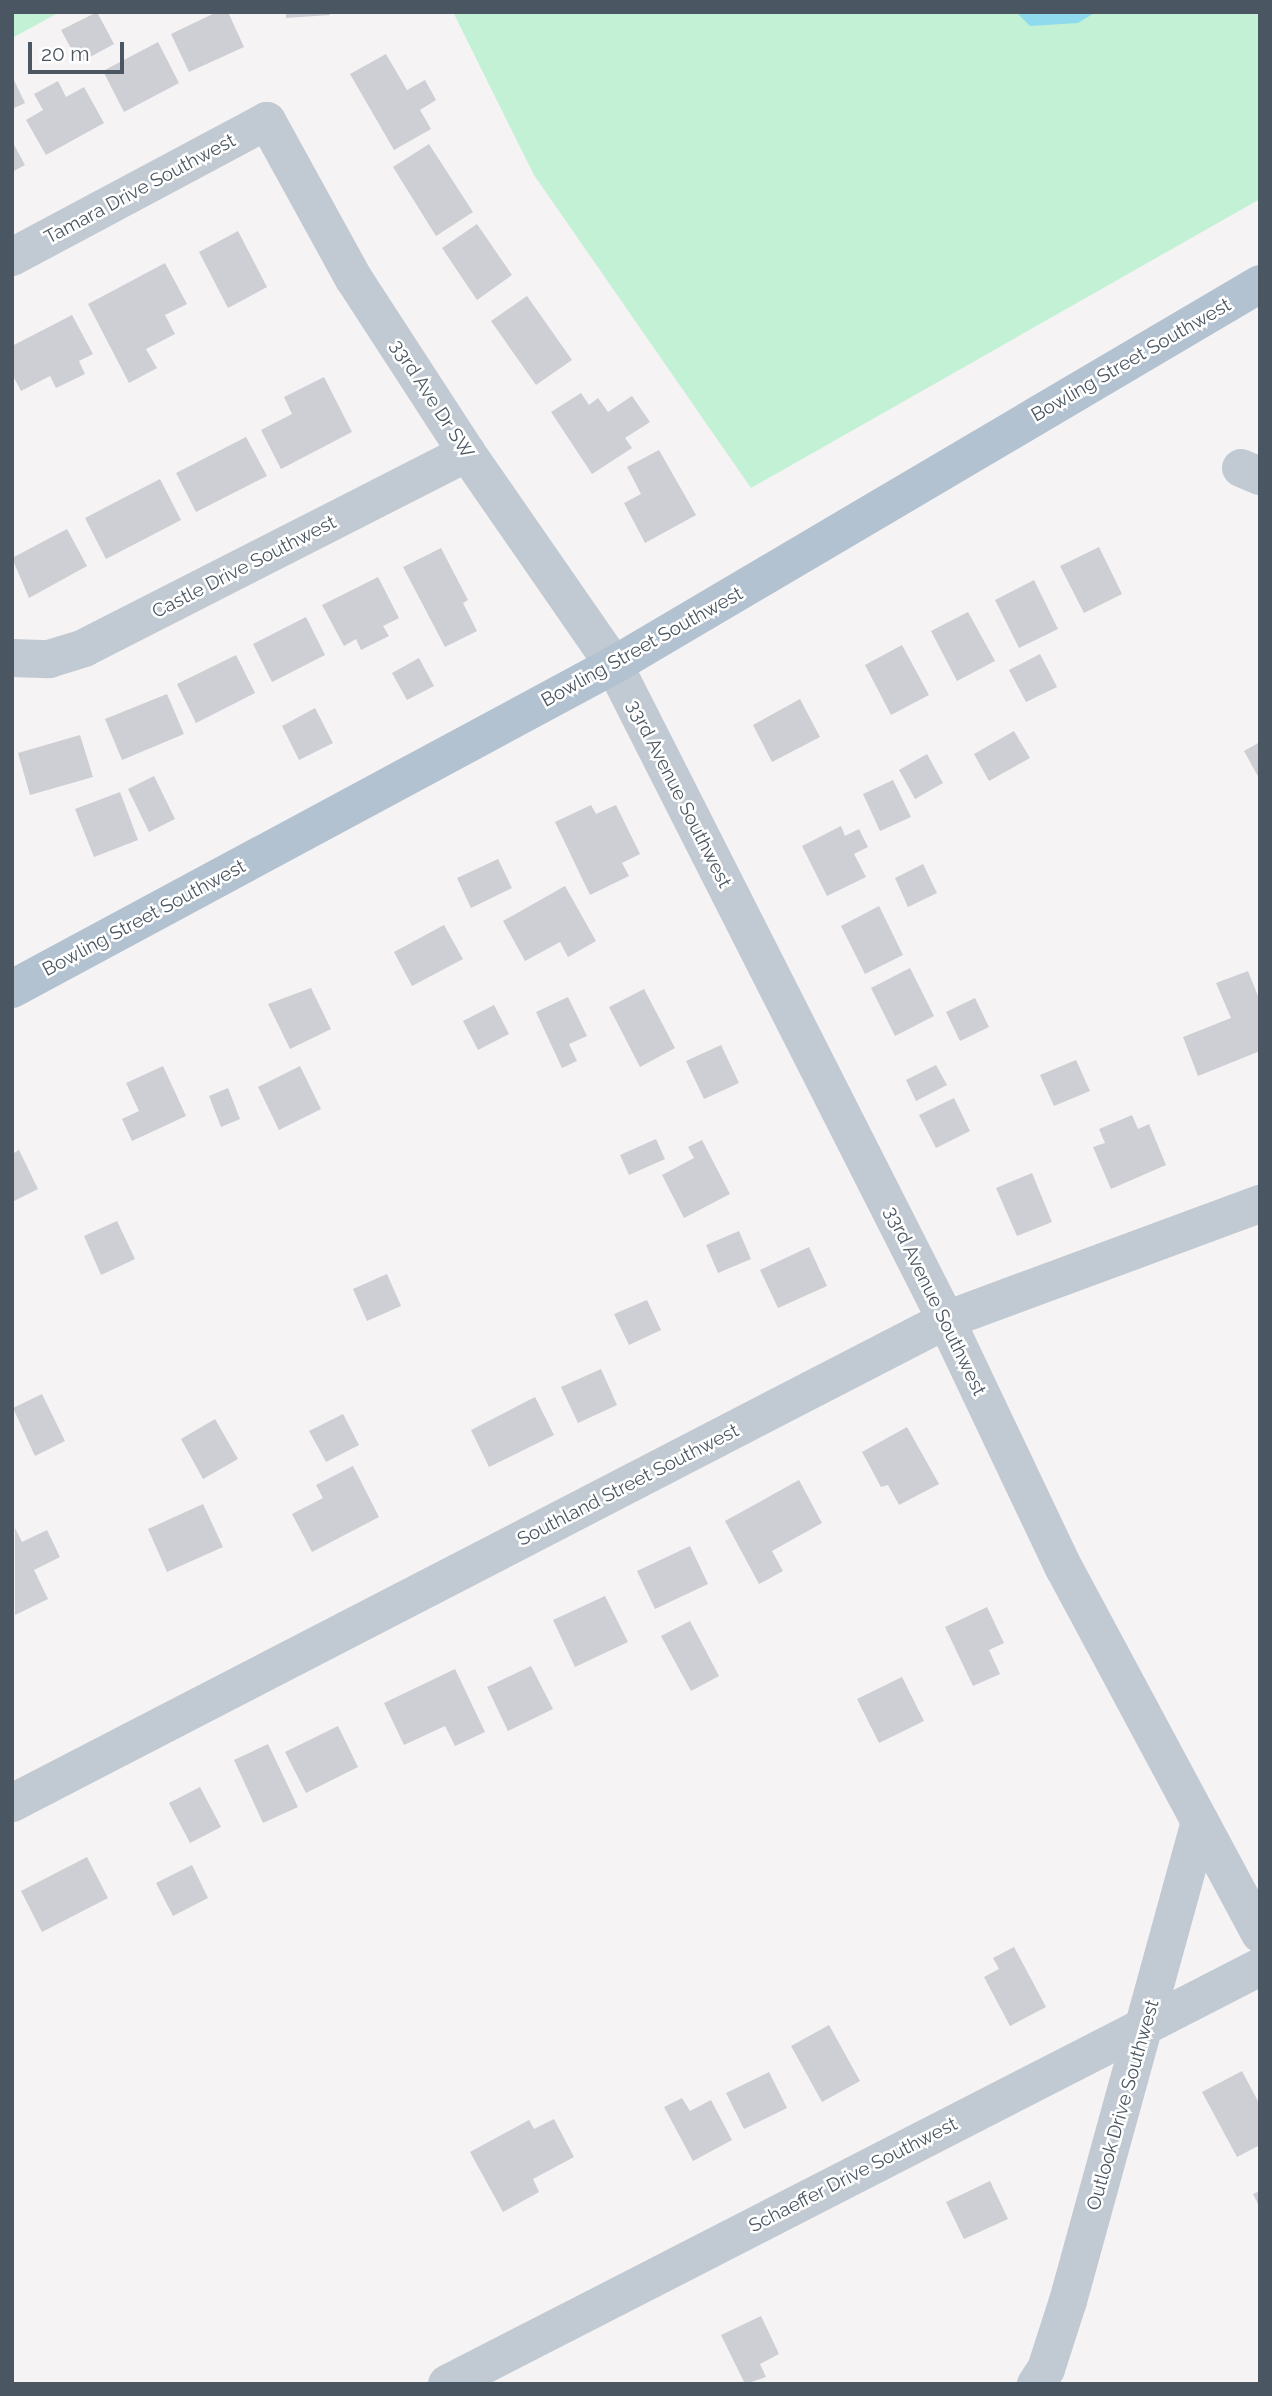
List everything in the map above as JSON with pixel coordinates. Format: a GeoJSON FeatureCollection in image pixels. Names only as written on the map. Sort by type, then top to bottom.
{"type":"FeatureCollection","features":[{"type":"Feature","properties":{"kind":"main road","name":"Bowling Street Southwest"},"geometry":{"type":"LineString","coordinates":[[12,989],[614,666],[1260,284]]}},
{"type":"Feature","properties":{"kind":"street","name":"Tamara Drive Southwest"},"geometry":{"type":"LineString","coordinates":[[12,257],[267,121]]}},
{"type":"Feature","properties":{"kind":"street","name":"33rd Ave Dr SW"},"geometry":{"type":"LineString","coordinates":[[267,121],[354,279],[467,453],[614,666]]}},
{"type":"Feature","properties":{"kind":"street","name":"Castle Drive Southwest"},"geometry":{"type":"LineString","coordinates":[[13,659],[49,659],[84,648],[467,453]]}},
{"type":"Feature","properties":{"kind":"street","name":"33rd Avenue Southwest"},"geometry":{"type":"LineString","coordinates":[[614,666],[946,1320],[1064,1568],[1260,1934]]}},
{"type":"Feature","properties":{"kind":"street","name":"Southland Street Southwest"},"geometry":{"type":"LineString","coordinates":[[12,1803],[946,1320],[1260,1204]]}},
{"type":"Feature","properties":{"kind":"street","name":"Outlook Drive Southwest"},"geometry":{"type":"LineString","coordinates":[[1036,2384],[1046,2370],[1068,2301],[1200,1822]]}},
{"type":"Feature","properties":{"kind":"street","name":"Schaeffer Drive Southwest"},"geometry":{"type":"LineString","coordinates":[[447,2384],[1260,1967]]}},
{"type":"Feature","properties":{"kind":"green space"},"geometry":{"type":"Polygon","coordinates":[[[12,12],[60,12],[12,38],[12,12]]]}},
{"type":"Feature","properties":{"kind":"green space"},"geometry":{"type":"Polygon","coordinates":[[[453,12],[1260,12],[1260,199],[751,488],[534,175],[453,12]]]}},
{"type":"Feature","properties":{"kind":"water"},"geometry":{"type":"Polygon","coordinates":[[[1016,12],[1096,12],[1078,23],[1030,26],[1016,12]]]}},
{"type":"Feature","properties":{"kind":"building"},"geometry":{"type":"Polygon","coordinates":[[[97,12],[114,44],[79,63],[61,30],[97,12]]]}},
{"type":"Feature","properties":{"kind":"building"},"geometry":{"type":"Polygon","coordinates":[[[217,12],[228,12],[244,47],[189,72],[171,34],[217,12]]]}},
{"type":"Feature","properties":{"kind":"building"},"geometry":{"type":"Polygon","coordinates":[[[286,12],[329,12],[330,15],[286,18],[286,12]]]}},
{"type":"Feature","properties":{"kind":"building"},"geometry":{"type":"Polygon","coordinates":[[[158,42],[179,83],[124,112],[103,71],[158,42]]]}},
{"type":"Feature","properties":{"kind":"building"},"geometry":{"type":"Polygon","coordinates":[[[386,54],[407,90],[425,80],[436,100],[420,110],[431,129],[394,150],[350,74],[386,54]]]}},
{"type":"Feature","properties":{"kind":"building"},"geometry":{"type":"Polygon","coordinates":[[[12,76],[25,103],[12,109],[12,76]]]}},
{"type":"Feature","properties":{"kind":"building"},"geometry":{"type":"Polygon","coordinates":[[[58,81],[66,97],[84,87],[104,123],[46,155],[26,120],[43,110],[34,94],[58,81]]]}},
{"type":"Feature","properties":{"kind":"building"},"geometry":{"type":"Polygon","coordinates":[[[12,141],[25,165],[12,172],[12,141]]]}},
{"type":"Feature","properties":{"kind":"building"},"geometry":{"type":"Polygon","coordinates":[[[429,144],[473,212],[436,236],[393,167],[429,144]]]}},
{"type":"Feature","properties":{"kind":"building"},"geometry":{"type":"Polygon","coordinates":[[[477,224],[512,275],[477,300],[442,248],[477,224]]]}},
{"type":"Feature","properties":{"kind":"building"},"geometry":{"type":"Polygon","coordinates":[[[238,231],[267,287],[228,308],[199,252],[238,231]]]}},
{"type":"Feature","properties":{"kind":"building"},"geometry":{"type":"Polygon","coordinates":[[[165,263],[187,304],[165,315],[175,334],[146,349],[157,368],[129,383],[88,304],[165,263]]]}},
{"type":"Feature","properties":{"kind":"building"},"geometry":{"type":"Polygon","coordinates":[[[527,296],[572,360],[536,385],[491,321],[527,296]]]}},
{"type":"Feature","properties":{"kind":"building"},"geometry":{"type":"Polygon","coordinates":[[[72,315],[93,354],[79,361],[85,374],[56,388],[50,376],[21,391],[12,374],[12,346],[72,315]]]}},
{"type":"Feature","properties":{"kind":"building"},"geometry":{"type":"Polygon","coordinates":[[[324,377],[352,432],[281,469],[261,430],[292,414],[284,397],[324,377]]]}},
{"type":"Feature","properties":{"kind":"building"},"geometry":{"type":"Polygon","coordinates":[[[581,393],[589,405],[598,398],[608,412],[632,396],[650,422],[625,438],[632,448],[592,474],[551,412],[581,393]]]}},
{"type":"Feature","properties":{"kind":"building"},"geometry":{"type":"Polygon","coordinates":[[[246,437],[267,476],[196,512],[176,473],[246,437]]]}},
{"type":"Feature","properties":{"kind":"building"},"geometry":{"type":"Polygon","coordinates":[[[659,450],[696,515],[645,543],[624,503],[641,494],[627,467],[659,450]]]}},
{"type":"Feature","properties":{"kind":"building"},"geometry":{"type":"Polygon","coordinates":[[[160,479],[181,520],[106,559],[85,518],[160,479]]]}},
{"type":"Feature","properties":{"kind":"building"},"geometry":{"type":"Polygon","coordinates":[[[67,529],[87,566],[29,598],[12,558],[67,529]]]}},
{"type":"Feature","properties":{"kind":"building"},"geometry":{"type":"Polygon","coordinates":[[[1099,547],[1122,594],[1084,613],[1060,566],[1099,547]]]}},
{"type":"Feature","properties":{"kind":"building"},"geometry":{"type":"Polygon","coordinates":[[[441,548],[468,600],[463,603],[477,631],[445,647],[403,567],[441,548]]]}},
{"type":"Feature","properties":{"kind":"building"},"geometry":{"type":"Polygon","coordinates":[[[378,577],[399,618],[383,626],[389,636],[361,650],[356,639],[344,646],[322,605],[378,577]]]}},
{"type":"Feature","properties":{"kind":"building"},"geometry":{"type":"Polygon","coordinates":[[[1034,580],[1058,629],[1019,648],[995,600],[1034,580]]]}},
{"type":"Feature","properties":{"kind":"building"},"geometry":{"type":"Polygon","coordinates":[[[968,612],[995,661],[957,681],[931,631],[968,612]]]}},
{"type":"Feature","properties":{"kind":"building"},"geometry":{"type":"Polygon","coordinates":[[[306,617],[325,655],[272,682],[253,644],[306,617]]]}},
{"type":"Feature","properties":{"kind":"building"},"geometry":{"type":"Polygon","coordinates":[[[902,645],[929,695],[891,715],[865,665],[902,645]]]}},
{"type":"Feature","properties":{"kind":"building"},"geometry":{"type":"Polygon","coordinates":[[[1040,654],[1057,687],[1026,702],[1009,670],[1040,654]]]}},
{"type":"Feature","properties":{"kind":"building"},"geometry":{"type":"Polygon","coordinates":[[[236,655],[255,693],[196,723],[177,684],[236,655]]]}},
{"type":"Feature","properties":{"kind":"building"},"geometry":{"type":"Polygon","coordinates":[[[419,658],[434,686],[407,700],[392,673],[419,658]]]}},
{"type":"Feature","properties":{"kind":"building"},"geometry":{"type":"Polygon","coordinates":[[[167,694],[184,734],[122,760],[105,719],[167,694]]]}},
{"type":"Feature","properties":{"kind":"building"},"geometry":{"type":"Polygon","coordinates":[[[800,699],[820,737],[772,762],[753,725],[800,699]]]}},
{"type":"Feature","properties":{"kind":"building"},"geometry":{"type":"Polygon","coordinates":[[[315,708],[333,743],[299,760],[282,726],[315,708]]]}},
{"type":"Feature","properties":{"kind":"building"},"geometry":{"type":"Polygon","coordinates":[[[1014,731],[1030,758],[989,781],[974,754],[1014,731]]]}},
{"type":"Feature","properties":{"kind":"building"},"geometry":{"type":"Polygon","coordinates":[[[80,735],[93,777],[30,795],[18,753],[80,735]]]}},
{"type":"Feature","properties":{"kind":"building"},"geometry":{"type":"Polygon","coordinates":[[[1260,742],[1260,780],[1244,751],[1260,742]]]}},
{"type":"Feature","properties":{"kind":"building"},"geometry":{"type":"Polygon","coordinates":[[[927,754],[943,783],[915,799],[899,770],[927,754]]]}},
{"type":"Feature","properties":{"kind":"building"},"geometry":{"type":"Polygon","coordinates":[[[154,776],[175,819],[149,832],[128,789],[154,776]]]}},
{"type":"Feature","properties":{"kind":"building"},"geometry":{"type":"Polygon","coordinates":[[[893,780],[911,817],[880,831],[863,794],[893,780]]]}},
{"type":"Feature","properties":{"kind":"building"},"geometry":{"type":"Polygon","coordinates":[[[120,792],[138,840],[94,857],[75,809],[120,792]]]}},
{"type":"Feature","properties":{"kind":"building"},"geometry":{"type":"Polygon","coordinates":[[[591,805],[596,814],[616,805],[640,854],[622,863],[629,876],[590,895],[555,822],[591,805]]]}},
{"type":"Feature","properties":{"kind":"building"},"geometry":{"type":"Polygon","coordinates":[[[841,826],[845,836],[859,829],[868,847],[854,854],[866,877],[827,896],[802,846],[841,826]]]}},
{"type":"Feature","properties":{"kind":"building"},"geometry":{"type":"Polygon","coordinates":[[[498,859],[512,888],[471,908],[457,878],[498,859]]]}},
{"type":"Feature","properties":{"kind":"building"},"geometry":{"type":"Polygon","coordinates":[[[923,864],[937,893],[908,907],[895,878],[923,864]]]}},
{"type":"Feature","properties":{"kind":"building"},"geometry":{"type":"Polygon","coordinates":[[[565,886],[596,941],[568,957],[560,942],[525,961],[503,921],[565,886]]]}},
{"type":"Feature","properties":{"kind":"building"},"geometry":{"type":"Polygon","coordinates":[[[879,906],[903,955],[865,974],[841,926],[879,906]]]}},
{"type":"Feature","properties":{"kind":"building"},"geometry":{"type":"Polygon","coordinates":[[[444,925],[463,959],[412,986],[394,952],[444,925]]]}},
{"type":"Feature","properties":{"kind":"building"},"geometry":{"type":"Polygon","coordinates":[[[910,968],[934,1016],[895,1036],[871,988],[910,968]]]}},
{"type":"Feature","properties":{"kind":"building"},"geometry":{"type":"Polygon","coordinates":[[[1248,971],[1260,1001],[1260,1051],[1198,1076],[1183,1037],[1231,1018],[1216,983],[1248,971]]]}},
{"type":"Feature","properties":{"kind":"building"},"geometry":{"type":"Polygon","coordinates":[[[311,988],[331,1029],[290,1049],[268,1004],[311,988]]]}},
{"type":"Feature","properties":{"kind":"building"},"geometry":{"type":"Polygon","coordinates":[[[644,989],[675,1048],[640,1067],[609,1007],[644,989]]]}},
{"type":"Feature","properties":{"kind":"building"},"geometry":{"type":"Polygon","coordinates":[[[568,997],[587,1036],[569,1044],[577,1061],[562,1068],[536,1012],[568,997]]]}},
{"type":"Feature","properties":{"kind":"building"},"geometry":{"type":"Polygon","coordinates":[[[975,998],[989,1027],[960,1041],[946,1012],[975,998]]]}},
{"type":"Feature","properties":{"kind":"building"},"geometry":{"type":"Polygon","coordinates":[[[494,1005],[509,1034],[478,1050],[463,1021],[494,1005]]]}},
{"type":"Feature","properties":{"kind":"building"},"geometry":{"type":"Polygon","coordinates":[[[721,1045],[739,1083],[704,1099],[686,1061],[721,1045]]]}},
{"type":"Feature","properties":{"kind":"building"},"geometry":{"type":"Polygon","coordinates":[[[1076,1060],[1090,1091],[1054,1106],[1040,1075],[1076,1060]]]}},
{"type":"Feature","properties":{"kind":"building"},"geometry":{"type":"Polygon","coordinates":[[[936,1065],[947,1085],[916,1101],[906,1080],[936,1065]]]}},
{"type":"Feature","properties":{"kind":"building"},"geometry":{"type":"Polygon","coordinates":[[[163,1066],[186,1116],[132,1141],[122,1119],[139,1111],[126,1083],[163,1066]]]}},
{"type":"Feature","properties":{"kind":"building"},"geometry":{"type":"Polygon","coordinates":[[[300,1066],[321,1109],[279,1130],[258,1087],[300,1066]]]}},
{"type":"Feature","properties":{"kind":"building"},"geometry":{"type":"Polygon","coordinates":[[[228,1088],[240,1119],[221,1127],[209,1096],[228,1088]]]}},
{"type":"Feature","properties":{"kind":"building"},"geometry":{"type":"Polygon","coordinates":[[[954,1098],[970,1131],[936,1148],[919,1115],[954,1098]]]}},
{"type":"Feature","properties":{"kind":"building"},"geometry":{"type":"Polygon","coordinates":[[[1132,1115],[1138,1129],[1149,1124],[1166,1165],[1111,1189],[1093,1147],[1105,1143],[1099,1129],[1132,1115]]]}},
{"type":"Feature","properties":{"kind":"building"},"geometry":{"type":"Polygon","coordinates":[[[656,1139],[665,1159],[629,1175],[620,1155],[656,1139]]]}},
{"type":"Feature","properties":{"kind":"building"},"geometry":{"type":"Polygon","coordinates":[[[702,1140],[730,1194],[684,1218],[662,1175],[694,1158],[688,1147],[702,1140]]]}},
{"type":"Feature","properties":{"kind":"building"},"geometry":{"type":"Polygon","coordinates":[[[19,1150],[38,1189],[12,1202],[12,1154],[19,1150]]]}},
{"type":"Feature","properties":{"kind":"building"},"geometry":{"type":"Polygon","coordinates":[[[1032,1173],[1052,1222],[1017,1236],[996,1188],[1032,1173]]]}},
{"type":"Feature","properties":{"kind":"building"},"geometry":{"type":"Polygon","coordinates":[[[117,1221],[135,1259],[101,1275],[84,1236],[117,1221]]]}},
{"type":"Feature","properties":{"kind":"building"},"geometry":{"type":"Polygon","coordinates":[[[739,1231],[751,1259],[718,1273],[706,1245],[739,1231]]]}},
{"type":"Feature","properties":{"kind":"building"},"geometry":{"type":"Polygon","coordinates":[[[809,1247],[827,1286],[778,1308],[760,1270],[809,1247]]]}},
{"type":"Feature","properties":{"kind":"building"},"geometry":{"type":"Polygon","coordinates":[[[387,1274],[401,1306],[367,1321],[353,1289],[387,1274]]]}},
{"type":"Feature","properties":{"kind":"building"},"geometry":{"type":"Polygon","coordinates":[[[647,1300],[661,1330],[629,1345],[614,1314],[647,1300]]]}},
{"type":"Feature","properties":{"kind":"building"},"geometry":{"type":"Polygon","coordinates":[[[601,1369],[617,1405],[578,1423],[561,1387],[601,1369]]]}},
{"type":"Feature","properties":{"kind":"building"},"geometry":{"type":"Polygon","coordinates":[[[42,1394],[65,1441],[35,1456],[13,1408],[42,1394]]]}},
{"type":"Feature","properties":{"kind":"building"},"geometry":{"type":"Polygon","coordinates":[[[535,1397],[554,1435],[489,1467],[471,1430],[535,1397]]]}},
{"type":"Feature","properties":{"kind":"building"},"geometry":{"type":"Polygon","coordinates":[[[343,1414],[359,1445],[326,1462],[309,1431],[343,1414]]]}},
{"type":"Feature","properties":{"kind":"building"},"geometry":{"type":"Polygon","coordinates":[[[215,1419],[238,1459],[203,1479],[181,1439],[215,1419]]]}},
{"type":"Feature","properties":{"kind":"building"},"geometry":{"type":"Polygon","coordinates":[[[907,1427],[939,1484],[899,1505],[888,1485],[881,1487],[862,1452],[907,1427]]]}},
{"type":"Feature","properties":{"kind":"building"},"geometry":{"type":"Polygon","coordinates":[[[353,1466],[379,1517],[312,1552],[292,1514],[323,1498],[316,1485],[353,1466]]]}},
{"type":"Feature","properties":{"kind":"building"},"geometry":{"type":"Polygon","coordinates":[[[799,1480],[822,1523],[772,1551],[783,1571],[759,1584],[725,1521],[799,1480]]]}},
{"type":"Feature","properties":{"kind":"building"},"geometry":{"type":"Polygon","coordinates":[[[203,1504],[223,1547],[167,1572],[148,1529],[203,1504]]]}},
{"type":"Feature","properties":{"kind":"building"},"geometry":{"type":"Polygon","coordinates":[[[15,1528],[22,1542],[47,1530],[60,1557],[34,1570],[48,1599],[15,1615],[15,1528]]]}},
{"type":"Feature","properties":{"kind":"building"},"geometry":{"type":"Polygon","coordinates":[[[690,1546],[708,1584],[655,1609],[637,1571],[690,1546]]]}},
{"type":"Feature","properties":{"kind":"building"},"geometry":{"type":"Polygon","coordinates":[[[605,1596],[628,1642],[575,1667],[553,1620],[605,1596]]]}},
{"type":"Feature","properties":{"kind":"building"},"geometry":{"type":"Polygon","coordinates":[[[987,1607],[1004,1643],[989,1650],[1000,1674],[973,1686],[945,1627],[987,1607]]]}},
{"type":"Feature","properties":{"kind":"building"},"geometry":{"type":"Polygon","coordinates":[[[690,1621],[719,1676],[691,1691],[661,1636],[690,1621]]]}},
{"type":"Feature","properties":{"kind":"building"},"geometry":{"type":"Polygon","coordinates":[[[531,1666],[553,1709],[508,1731],[487,1687],[531,1666]]]}},
{"type":"Feature","properties":{"kind":"building"},"geometry":{"type":"Polygon","coordinates":[[[455,1669],[485,1732],[455,1746],[445,1726],[404,1745],[384,1703],[455,1669]]]}},
{"type":"Feature","properties":{"kind":"building"},"geometry":{"type":"Polygon","coordinates":[[[902,1677],[924,1721],[879,1743],[857,1699],[902,1677]]]}},
{"type":"Feature","properties":{"kind":"building"},"geometry":{"type":"Polygon","coordinates":[[[338,1726],[358,1767],[306,1793],[285,1752],[338,1726]]]}},
{"type":"Feature","properties":{"kind":"building"},"geometry":{"type":"Polygon","coordinates":[[[268,1744],[298,1807],[263,1823],[234,1760],[268,1744]]]}},
{"type":"Feature","properties":{"kind":"building"},"geometry":{"type":"Polygon","coordinates":[[[200,1787],[221,1827],[190,1843],[169,1803],[200,1787]]]}},
{"type":"Feature","properties":{"kind":"building"},"geometry":{"type":"Polygon","coordinates":[[[87,1857],[108,1898],[42,1932],[21,1891],[87,1857]]]}},
{"type":"Feature","properties":{"kind":"building"},"geometry":{"type":"Polygon","coordinates":[[[192,1865],[208,1898],[173,1916],[156,1883],[192,1865]]]}},
{"type":"Feature","properties":{"kind":"building"},"geometry":{"type":"Polygon","coordinates":[[[1014,1947],[1046,2007],[1010,2026],[984,1977],[999,1969],[993,1958],[1014,1947]]]}},
{"type":"Feature","properties":{"kind":"building"},"geometry":{"type":"Polygon","coordinates":[[[829,2025],[860,2081],[822,2102],[791,2046],[829,2025]]]}},
{"type":"Feature","properties":{"kind":"building"},"geometry":{"type":"Polygon","coordinates":[[[1242,2071],[1260,2105],[1260,2145],[1237,2157],[1202,2092],[1242,2071]]]}},
{"type":"Feature","properties":{"kind":"building"},"geometry":{"type":"Polygon","coordinates":[[[769,2072],[787,2108],[744,2129],[726,2093],[769,2072]]]}},
{"type":"Feature","properties":{"kind":"building"},"geometry":{"type":"Polygon","coordinates":[[[682,2098],[690,2111],[711,2100],[732,2140],[693,2161],[664,2107],[682,2098]]]}},
{"type":"Feature","properties":{"kind":"building"},"geometry":{"type":"Polygon","coordinates":[[[554,2119],[574,2157],[533,2179],[539,2192],[503,2212],[470,2152],[529,2120],[534,2129],[554,2119]]]}},
{"type":"Feature","properties":{"kind":"building"},"geometry":{"type":"Polygon","coordinates":[[[990,2181],[1008,2219],[964,2239],[946,2202],[990,2181]]]}},
{"type":"Feature","properties":{"kind":"building"},"geometry":{"type":"Polygon","coordinates":[[[1260,2191],[1260,2208],[1253,2194],[1260,2191]]]}},
{"type":"Feature","properties":{"kind":"building"},"geometry":{"type":"Polygon","coordinates":[[[761,2316],[779,2354],[760,2364],[766,2377],[745,2384],[721,2335],[761,2316]]]}}]}
